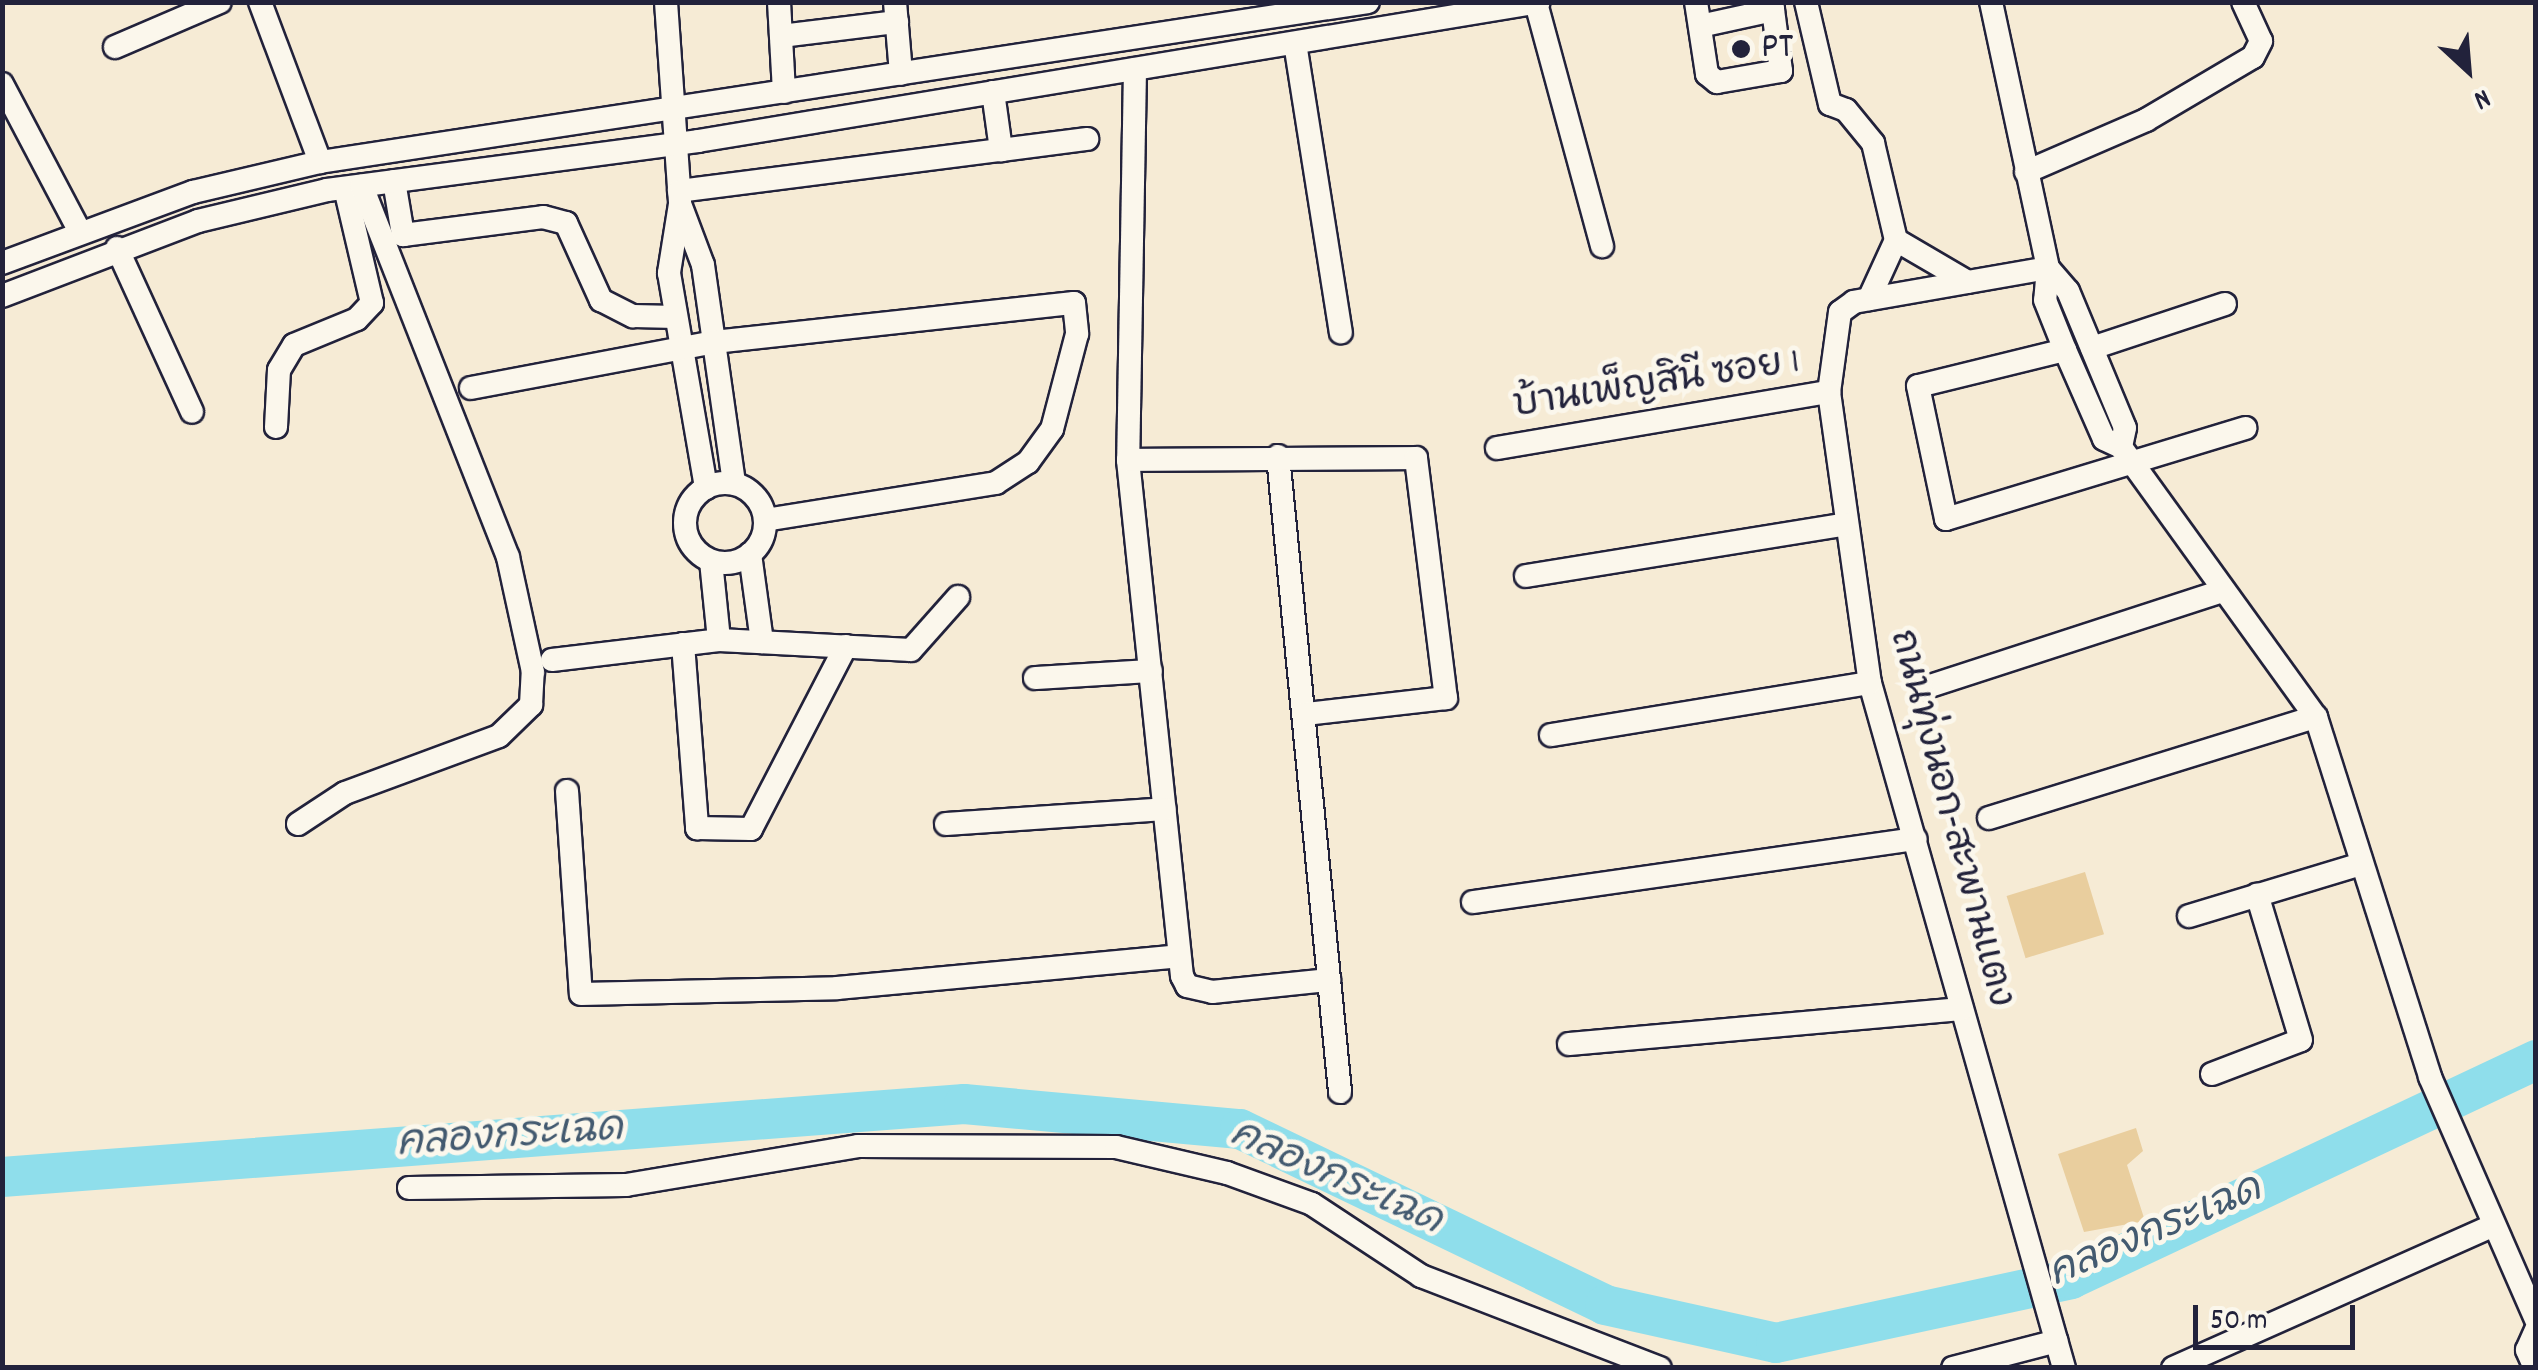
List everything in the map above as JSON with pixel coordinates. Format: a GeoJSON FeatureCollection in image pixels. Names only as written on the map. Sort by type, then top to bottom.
{"type":"FeatureCollection","features":[{"type":"Feature","properties":{"kind":"street"},"geometry":{"type":"LineString","coordinates":[[115,47],[220,2]]}},
{"type":"Feature","properties":{"kind":"street"},"geometry":{"type":"LineString","coordinates":[[260,2],[320,162]]}},
{"type":"Feature","properties":{"kind":"street"},"geometry":{"type":"LineString","coordinates":[[666,2],[667,109],[679,197],[703,264],[734,484]]}},
{"type":"Feature","properties":{"kind":"street"},"geometry":{"type":"LineString","coordinates":[[779,2],[784,92]]}},
{"type":"Feature","properties":{"kind":"street"},"geometry":{"type":"LineString","coordinates":[[2,263],[79,230],[320,162],[1368,2]]}},
{"type":"Feature","properties":{"kind":"street"},"geometry":{"type":"LineString","coordinates":[[1806,2],[1830,104],[1854,116],[1873,143],[1896,240],[1870,299]]}},
{"type":"Feature","properties":{"kind":"street"},"geometry":{"type":"LineString","coordinates":[[1992,2],[2048,268],[2045,300],[2065,350],[2104,439],[2127,456],[2222,591],[2287,668],[2316,717],[2430,1078],[2536,1320]]}},
{"type":"Feature","properties":{"kind":"street"},"geometry":{"type":"LineString","coordinates":[[2026,172],[2146,120],[2253,56],[2260,41],[2243,2]]}},
{"type":"Feature","properties":{"kind":"street"},"geometry":{"type":"LineString","coordinates":[[2,296],[116,248],[353,187],[672,144],[1538,3],[1602,246]]}},
{"type":"Feature","properties":{"kind":"street"},"geometry":{"type":"LineString","coordinates":[[1772,6],[1784,66],[1776,74],[1710,79],[1698,14],[1772,6]]}},
{"type":"Feature","properties":{"kind":"street"},"geometry":{"type":"LineString","coordinates":[[781,36],[896,12],[901,74]]}},
{"type":"Feature","properties":{"kind":"street"},"geometry":{"type":"LineString","coordinates":[[1294,43],[1341,332]]}},
{"type":"Feature","properties":{"kind":"street"},"geometry":{"type":"LineString","coordinates":[[1135,69],[1128,460],[1179,956],[1188,986],[1200,991],[1329,980]]}},
{"type":"Feature","properties":{"kind":"street"},"geometry":{"type":"LineString","coordinates":[[2,84],[79,230]]}},
{"type":"Feature","properties":{"kind":"street"},"geometry":{"type":"LineString","coordinates":[[993,92],[1001,150]]}},
{"type":"Feature","properties":{"kind":"street"},"geometry":{"type":"LineString","coordinates":[[679,197],[1087,139]]}},
{"type":"Feature","properties":{"kind":"street"},"geometry":{"type":"LineString","coordinates":[[394,181],[403,236],[543,217],[566,223],[601,300],[633,316],[676,317]]}},
{"type":"Feature","properties":{"kind":"street"},"geometry":{"type":"LineString","coordinates":[[276,426],[280,370],[294,345],[358,319],[372,303],[353,187]]}},
{"type":"Feature","properties":{"kind":"street"},"geometry":{"type":"LineString","coordinates":[[298,824],[345,794],[499,736],[531,705],[533,672],[508,557],[353,187]]}},
{"type":"Feature","properties":{"kind":"street"},"geometry":{"type":"LineString","coordinates":[[679,197],[669,273],[706,488]]}},
{"type":"Feature","properties":{"kind":"street"},"geometry":{"type":"LineString","coordinates":[[1896,240],[1968,282]]}},
{"type":"Feature","properties":{"kind":"street"},"geometry":{"type":"LineString","coordinates":[[116,248],[192,412]]}},
{"type":"Feature","properties":{"kind":"street"},"geometry":{"type":"LineString","coordinates":[[1870,299],[2048,268]]}},
{"type":"Feature","properties":{"kind":"street"},"geometry":{"type":"LineString","coordinates":[[2048,268],[2068,291],[2092,348],[2125,428],[2127,456]]}},
{"type":"Feature","properties":{"kind":"street","name":"ถนนทุ่งนอก-สะพานแตง"},"geometry":{"type":"LineString","coordinates":[[1870,299],[1840,312],[1829,392],[1870,683],[2064,1368]]}},
{"type":"Feature","properties":{"kind":"street"},"geometry":{"type":"LineString","coordinates":[[472,388],[714,342],[1074,303],[1077,334],[1052,430],[1028,462],[996,483],[765,520]]}},
{"type":"Feature","properties":{"kind":"street"},"geometry":{"type":"LineString","coordinates":[[2092,348],[2225,304]]}},
{"type":"Feature","properties":{"kind":"street"},"geometry":{"type":"LineString","coordinates":[[2065,350],[1918,386],[1946,519],[2127,456],[2245,428]]}},
{"type":"Feature","properties":{"kind":"street","name":"บ้านเพ็ญสินี ซอย 1"},"geometry":{"type":"LineString","coordinates":[[1496,448],[1829,392]]}},
{"type":"Feature","properties":{"kind":"street"},"geometry":{"type":"LineString","coordinates":[[1278,456],[1340,1092]]}},
{"type":"Feature","properties":{"kind":"street"},"geometry":{"type":"LineString","coordinates":[[1128,460],[1416,458],[1446,698],[1305,714]]}},
{"type":"Feature","properties":{"kind":"street"},"geometry":{"type":"LineString","coordinates":[[719,640],[711,561],[686,531],[693,499],[706,488],[734,484],[750,491],[765,520]]}},
{"type":"Feature","properties":{"kind":"street"},"geometry":{"type":"LineString","coordinates":[[762,642],[750,554],[765,520]]}},
{"type":"Feature","properties":{"kind":"street"},"geometry":{"type":"LineString","coordinates":[[1526,576],[1847,524]]}},
{"type":"Feature","properties":{"kind":"street"},"geometry":{"type":"LineString","coordinates":[[711,561],[750,554]]}},
{"type":"Feature","properties":{"kind":"street"},"geometry":{"type":"LineString","coordinates":[[1924,688],[2222,591]]}},
{"type":"Feature","properties":{"kind":"street"},"geometry":{"type":"LineString","coordinates":[[552,660],[719,640],[911,650],[958,597]]}},
{"type":"Feature","properties":{"kind":"street"},"geometry":{"type":"LineString","coordinates":[[683,644],[697,828],[750,829],[846,646]]}},
{"type":"Feature","properties":{"kind":"street"},"geometry":{"type":"LineString","coordinates":[[1035,678],[1151,671]]}},
{"type":"Feature","properties":{"kind":"street"},"geometry":{"type":"LineString","coordinates":[[1551,734],[1870,683]]}},
{"type":"Feature","properties":{"kind":"street"},"geometry":{"type":"LineString","coordinates":[[1989,818],[2316,717]]}},
{"type":"Feature","properties":{"kind":"street"},"geometry":{"type":"LineString","coordinates":[[567,791],[581,994],[836,988],[1179,956]]}},
{"type":"Feature","properties":{"kind":"street"},"geometry":{"type":"LineString","coordinates":[[946,824],[1164,809]]}},
{"type":"Feature","properties":{"kind":"street"},"geometry":{"type":"LineString","coordinates":[[1473,902],[1916,840]]}},
{"type":"Feature","properties":{"kind":"street"},"geometry":{"type":"LineString","coordinates":[[2190,916],[2361,864]]}},
{"type":"Feature","properties":{"kind":"street"},"geometry":{"type":"LineString","coordinates":[[2212,1074],[2301,1040],[2257,894]]}},
{"type":"Feature","properties":{"kind":"street"},"geometry":{"type":"LineString","coordinates":[[1569,1044],[1961,1009]]}},
{"type":"Feature","properties":{"kind":"street"},"geometry":{"type":"LineString","coordinates":[[409,1188],[626,1185],[858,1146],[1116,1147],[1226,1173],[1312,1204],[1421,1276],[1660,1368]]}},
{"type":"Feature","properties":{"kind":"street"},"geometry":{"type":"LineString","coordinates":[[2174,1368],[2494,1225]]}},
{"type":"Feature","properties":{"kind":"street"},"geometry":{"type":"LineString","coordinates":[[2524,1364],[2536,1330]]}},
{"type":"Feature","properties":{"kind":"street"},"geometry":{"type":"LineString","coordinates":[[1952,1368],[2055,1332]]}},
{"type":"Feature","properties":{"kind":"building"},"geometry":{"type":"Polygon","coordinates":[[[2085,872],[2104,934],[2026,958],[2007,896],[2085,872]]]}},
{"type":"Feature","properties":{"kind":"building"},"geometry":{"type":"Polygon","coordinates":[[[2136,1128],[2143,1151],[2127,1165],[2145,1221],[2084,1232],[2058,1154],[2136,1128]]]}},
{"type":"Feature","properties":{"kind":"waterway","name":"คลองกระเฉด"},"geometry":{"type":"LineString","coordinates":[[2,1177],[964,1104],[1240,1129],[1605,1305],[1776,1343],[2071,1279],[2536,1060]]}},
{"type":"Feature","properties":{"kind":"place","name":"PT"},"geometry":{"type":"Point","coordinates":[1741,49]}}]}
